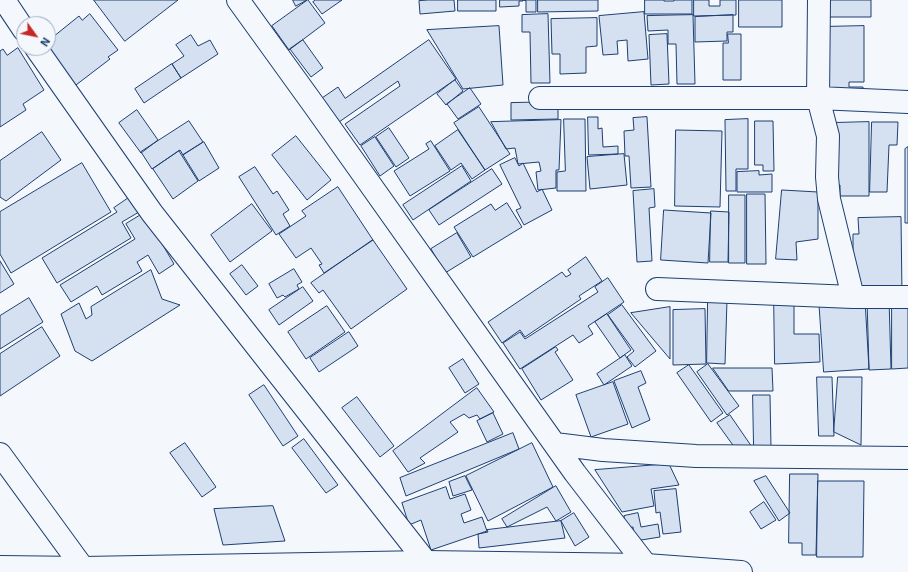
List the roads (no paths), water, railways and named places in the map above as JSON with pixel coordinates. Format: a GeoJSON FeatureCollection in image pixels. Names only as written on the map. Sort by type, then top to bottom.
{"type":"FeatureCollection","features":[{"type":"Feature","properties":{"kind":"street"},"geometry":{"type":"LineString","coordinates":[[4,0],[16,18]]}},
{"type":"Feature","properties":{"kind":"street"},"geometry":{"type":"LineString","coordinates":[[238,0],[321,114],[575,473],[646,565]]}},
{"type":"Feature","properties":{"kind":"street"},"geometry":{"type":"LineString","coordinates":[[819,0],[818,98],[828,136],[827,177],[829,199],[853,298]]}},
{"type":"Feature","properties":{"kind":"street"},"geometry":{"type":"LineString","coordinates":[[42,56],[152,213],[426,562]]}},
{"type":"Feature","properties":{"kind":"street"},"geometry":{"type":"LineString","coordinates":[[540,98],[818,98],[908,102]]}},
{"type":"Feature","properties":{"kind":"street"},"geometry":{"type":"LineString","coordinates":[[657,289],[853,298],[908,297]]}},
{"type":"Feature","properties":{"kind":"street"},"geometry":{"type":"LineString","coordinates":[[555,444],[603,450],[696,456],[908,458]]}},
{"type":"Feature","properties":{"kind":"street"},"geometry":{"type":"LineString","coordinates":[[0,454],[83,568]]}},
{"type":"Feature","properties":{"kind":"street"},"geometry":{"type":"LineString","coordinates":[[0,566],[83,568],[426,562],[646,565],[741,572]]}}]}
